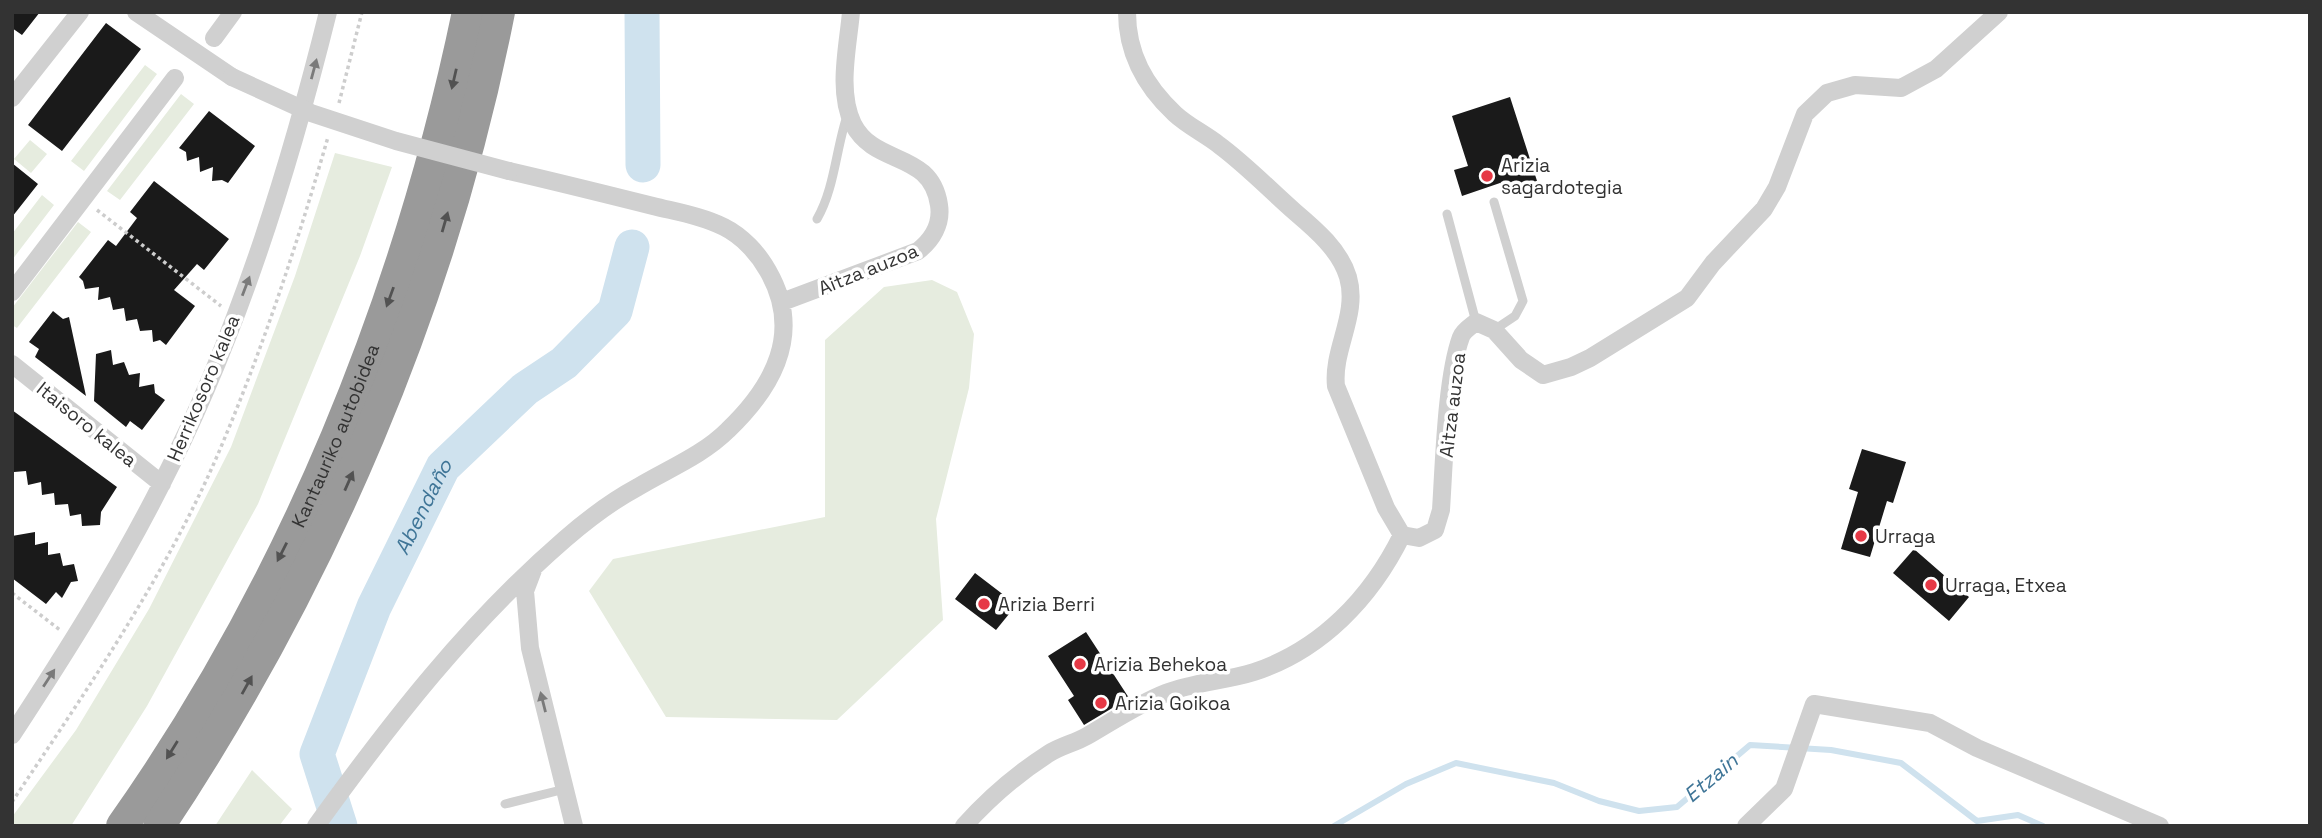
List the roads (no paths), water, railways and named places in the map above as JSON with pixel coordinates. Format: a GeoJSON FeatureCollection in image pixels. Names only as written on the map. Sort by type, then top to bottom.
{"type":"FeatureCollection","features":[{"type":"Feature","properties":{"kind":"highway","name":"Kantauriko autobidea"},"geometry":{"type":"LineString","coordinates":[[122,826],[217,677],[327,458],[362,371],[419,213],[468,12]]}},
{"type":"Feature","properties":{"kind":"highway","name":"Kantauriko autobidea"},"geometry":{"type":"LineString","coordinates":[[159,826],[243,692],[318,549],[390,384],[439,242],[486,79],[499,12]]}},
{"type":"Feature","properties":{"kind":"street"},"geometry":{"type":"LineString","coordinates":[[12,97],[80,12]]}},
{"type":"Feature","properties":{"kind":"street"},"geometry":{"type":"LineString","coordinates":[[136,12],[232,77],[311,113],[396,141],[691,215],[726,228],[740,237],[764,264],[782,302],[785,322],[776,367],[727,432],[600,511],[535,566],[445,656],[316,826]]}},
{"type":"Feature","properties":{"kind":"street"},"geometry":{"type":"LineString","coordinates":[[214,38],[233,12]]}},
{"type":"Feature","properties":{"kind":"street","name":"Herrikosoro kalea"},"geometry":{"type":"LineString","coordinates":[[12,735],[71,645],[162,484],[253,265],[293,145],[328,12]]}},
{"type":"Feature","properties":{"kind":"street","name":"Aitza auzoa"},"geometry":{"type":"LineString","coordinates":[[782,302],[918,251],[927,244],[939,221],[938,198],[930,179],[914,165],[873,146],[858,131],[848,111],[845,76],[851,12]]}},
{"type":"Feature","properties":{"kind":"street"},"geometry":{"type":"LineString","coordinates":[[964,826],[989,798],[1051,752],[1081,739],[1147,700],[1170,691],[1254,672],[1293,656],[1328,633],[1358,603],[1402,536],[1386,508],[1336,386],[1334,368],[1348,321],[1351,295],[1348,275],[1337,255],[1314,229],[1219,145],[1176,115],[1134,59],[1127,38],[1127,12]]}},
{"type":"Feature","properties":{"kind":"street"},"geometry":{"type":"LineString","coordinates":[[1476,322],[1494,330],[1521,360],[1542,375],[1571,367],[1590,358],[1686,298],[1713,263],[1764,209],[1777,187],[1805,114],[1827,93],[1854,85],[1901,88],[1937,69],[1999,12]]}},
{"type":"Feature","properties":{"kind":"street"},"geometry":{"type":"LineString","coordinates":[[12,292],[84,201],[175,78]]}},
{"type":"Feature","properties":{"kind":"street","name":"Aitza auzoa"},"geometry":{"type":"LineString","coordinates":[[1402,536],[1419,538],[1435,530],[1441,510],[1453,380],[1461,335],[1476,322]]}},
{"type":"Feature","properties":{"kind":"street","name":"Itaisoro kalea"},"geometry":{"type":"LineString","coordinates":[[12,364],[162,484]]}},
{"type":"Feature","properties":{"kind":"street"},"geometry":{"type":"LineString","coordinates":[[535,566],[525,591],[530,648],[574,826]]}},
{"type":"Feature","properties":{"kind":"street"},"geometry":{"type":"LineString","coordinates":[[1746,826],[1784,789],[1814,704],[1930,723],[1977,748],[2160,826]]}},
{"type":"Feature","properties":{"kind":"lane"},"geometry":{"type":"LineString","coordinates":[[817,219],[824,207],[838,140],[848,111]]}},
{"type":"Feature","properties":{"kind":"lane"},"geometry":{"type":"LineString","coordinates":[[1494,202],[1523,300],[1515,316],[1494,330]]}},
{"type":"Feature","properties":{"kind":"lane"},"geometry":{"type":"LineString","coordinates":[[1447,214],[1476,322]]}},
{"type":"Feature","properties":{"kind":"lane"},"geometry":{"type":"LineString","coordinates":[[505,804],[565,789]]}},
{"type":"Feature","properties":{"kind":"waterway","name":"Abendaño"},"geometry":{"type":"LineString","coordinates":[[642,12],[643,165]]}},
{"type":"Feature","properties":{"kind":"waterway","name":"Abendaño"},"geometry":{"type":"LineString","coordinates":[[340,826],[317,754],[374,607],[443,467],[525,389],[564,363],[615,311],[632,247]]}},
{"type":"Feature","properties":{"kind":"waterway","name":"Etzain"},"geometry":{"type":"LineString","coordinates":[[1334,826],[1406,784],[1456,763],[1554,783],[1599,801],[1639,811],[1677,807],[1750,745],[1831,750],[1901,763],[1977,821],[2018,815],[2043,826]]}},
{"type":"Feature","properties":{"kind":"place","name":"Arizia sagardotegia"},"geometry":{"type":"Point","coordinates":[1487,176]}},
{"type":"Feature","properties":{"kind":"place","name":"Urraga"},"geometry":{"type":"Point","coordinates":[1861,536]}},
{"type":"Feature","properties":{"kind":"place","name":"Urraga, Etxea"},"geometry":{"type":"Point","coordinates":[1931,585]}},
{"type":"Feature","properties":{"kind":"place","name":"Arizia Berri"},"geometry":{"type":"Point","coordinates":[984,604]}},
{"type":"Feature","properties":{"kind":"place","name":"Arizia Behekoa"},"geometry":{"type":"Point","coordinates":[1080,664]}},
{"type":"Feature","properties":{"kind":"place","name":"Arizia Goikoa"},"geometry":{"type":"Point","coordinates":[1101,703]}}]}
